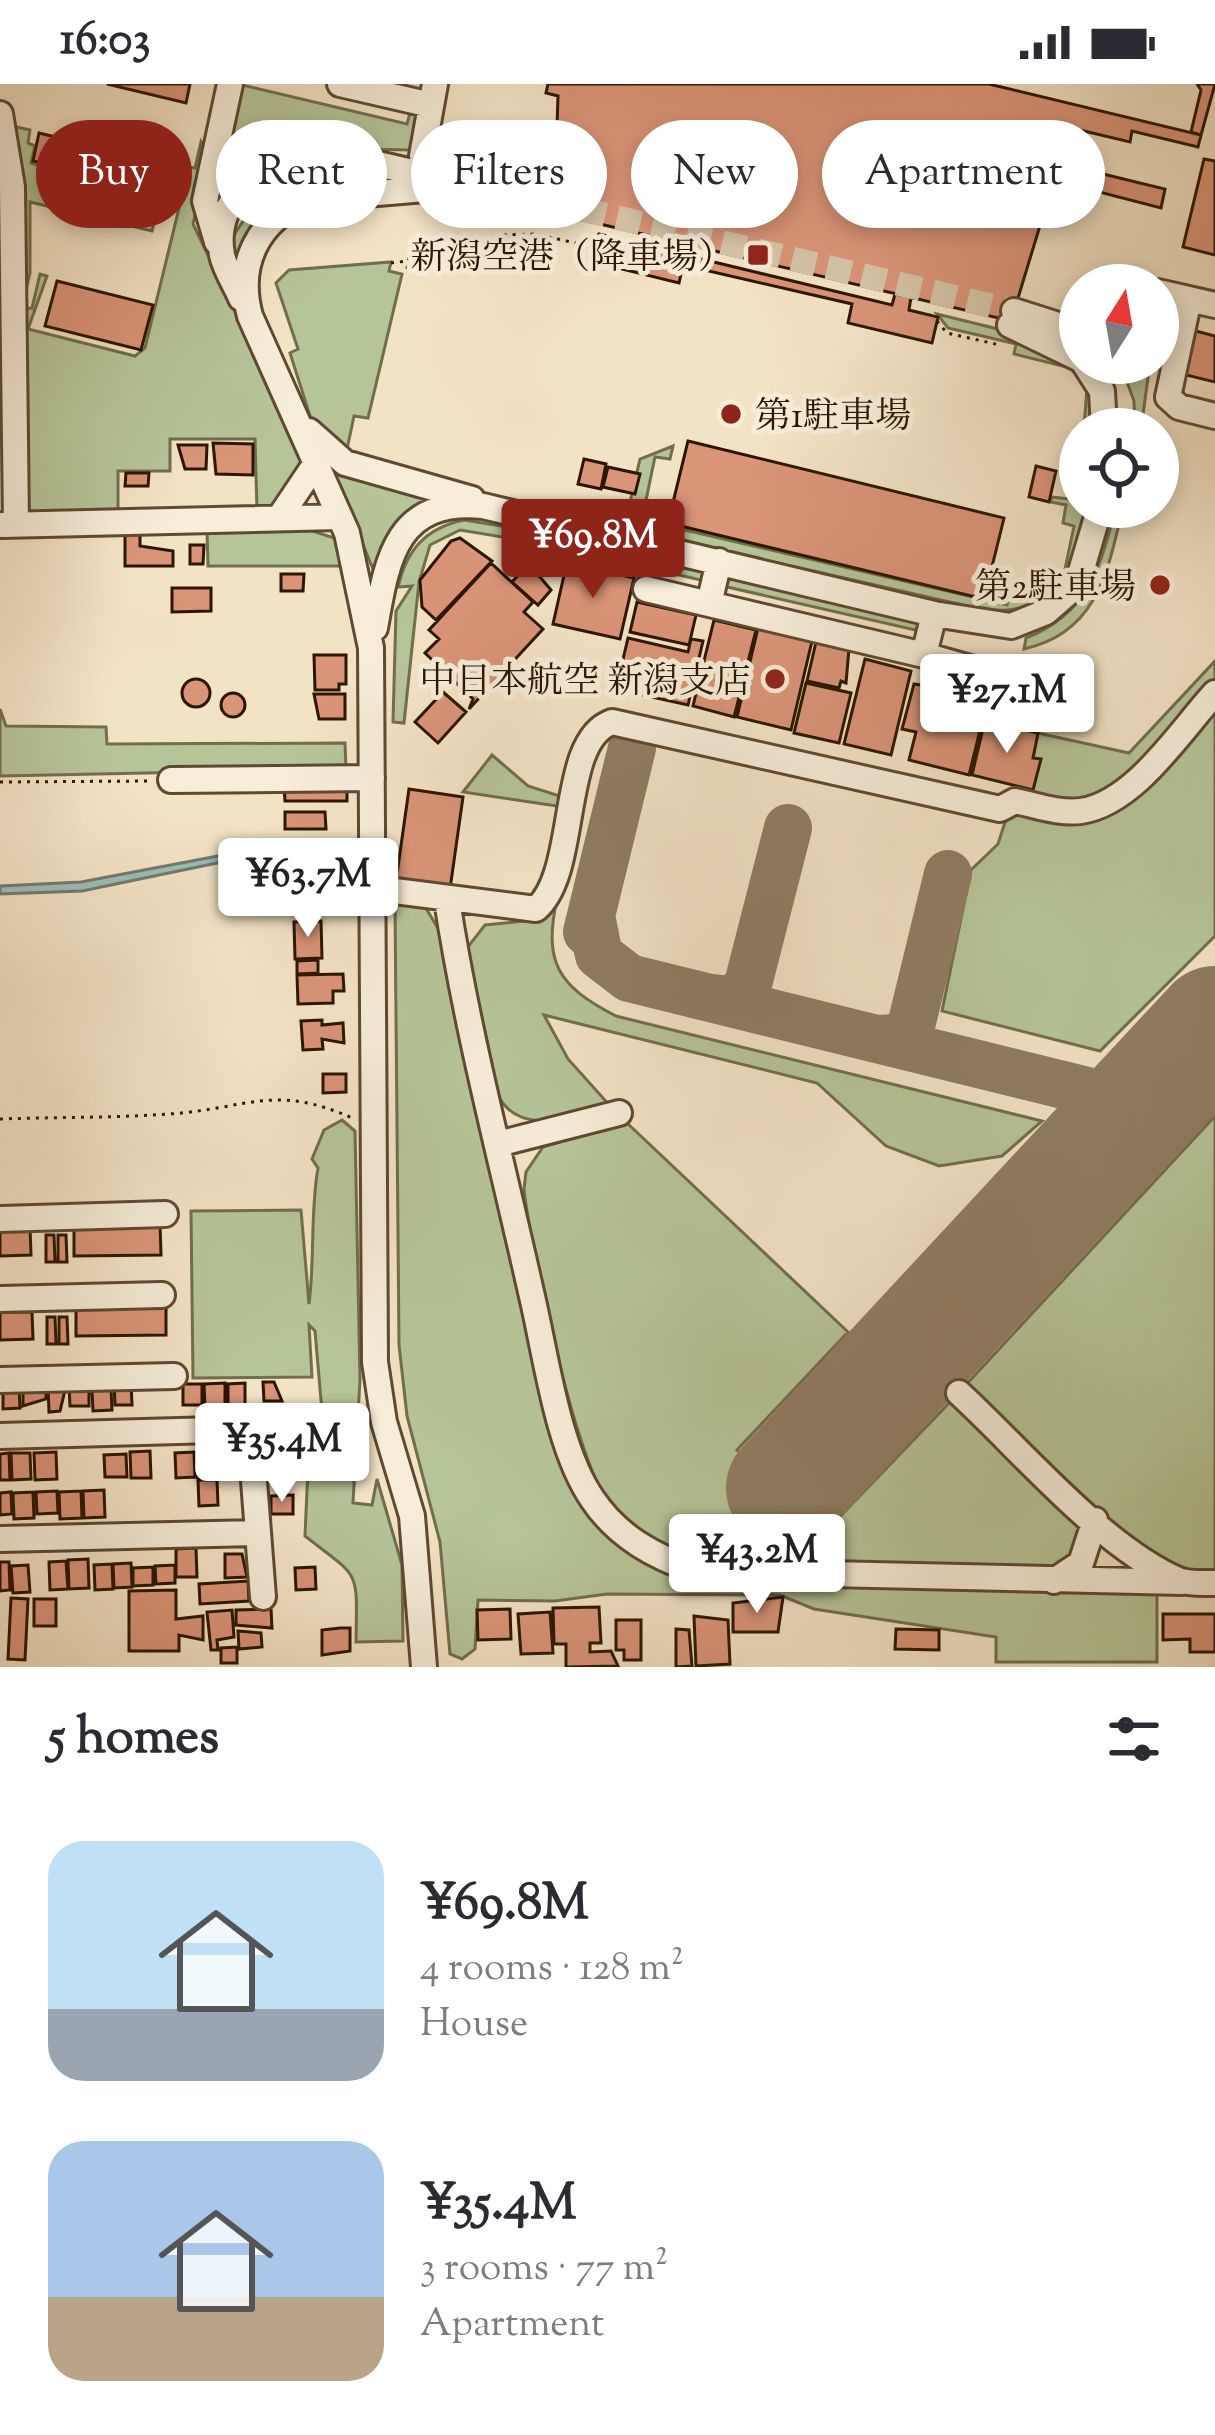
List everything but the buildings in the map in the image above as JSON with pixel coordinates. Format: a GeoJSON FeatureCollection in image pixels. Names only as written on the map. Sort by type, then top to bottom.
{"type":"FeatureCollection","features":[{"type":"Feature","properties":{"kind":"street"},"geometry":{"type":"LineString","coordinates":[[230,84],[205,201],[222,255],[284,383],[340,517],[356,561],[371,648],[375,1362],[384,1422],[415,1537],[424,1667]]}},
{"type":"Feature","properties":{"kind":"street"},"geometry":{"type":"LineString","coordinates":[[340,84],[433,94]]}},
{"type":"Feature","properties":{"kind":"street"},"geometry":{"type":"LineString","coordinates":[[0,114],[12,187],[8,525],[340,517]]}},
{"type":"Feature","properties":{"kind":"street"},"geometry":{"type":"LineString","coordinates":[[222,255],[224,214],[231,199],[247,184],[287,165],[317,158],[353,160],[411,172]]}},
{"type":"Feature","properties":{"kind":"street"},"geometry":{"type":"LineString","coordinates":[[250,316],[244,284],[253,246],[274,219],[306,200],[411,190]]}},
{"type":"Feature","properties":{"kind":"street"},"geometry":{"type":"LineString","coordinates":[[284,383],[260,313],[255,278],[262,250],[288,221],[319,209],[411,201]]}},
{"type":"Feature","properties":{"kind":"street"},"geometry":{"type":"LineString","coordinates":[[1179,296],[1215,305]]}},
{"type":"Feature","properties":{"kind":"street"},"geometry":{"type":"LineString","coordinates":[[1189,298],[1168,397],[1179,407],[1215,416]]}},
{"type":"Feature","properties":{"kind":"street"},"geometry":{"type":"LineString","coordinates":[[1013,328],[1059,331]]}},
{"type":"Feature","properties":{"kind":"street"},"geometry":{"type":"LineString","coordinates":[[1013,328],[1059,350]]}},
{"type":"Feature","properties":{"kind":"street"},"geometry":{"type":"LineString","coordinates":[[297,413],[322,448],[345,463],[568,525],[578,538],[561,554]]}},
{"type":"Feature","properties":{"kind":"street"},"geometry":{"type":"LineString","coordinates":[[279,518],[316,463]]}},
{"type":"Feature","properties":{"kind":"street"},"geometry":{"type":"LineString","coordinates":[[371,648],[389,554],[412,525],[444,508],[466,504],[934,614],[1011,626],[1046,612],[1077,585],[1094,528]]}},
{"type":"Feature","properties":{"kind":"street"},"geometry":{"type":"LineString","coordinates":[[709,604],[718,561]]}},
{"type":"Feature","properties":{"kind":"street"},"geometry":{"type":"LineString","coordinates":[[646,590],[991,674]]}},
{"type":"Feature","properties":{"kind":"street"},"geometry":{"type":"LineString","coordinates":[[925,655],[934,614]]}},
{"type":"Feature","properties":{"kind":"street"},"geometry":{"type":"LineString","coordinates":[[371,888],[530,911],[544,901],[588,742],[612,722],[1000,809],[1015,801],[1072,812],[1101,805],[1127,787],[1215,693]]}},
{"type":"Feature","properties":{"kind":"street"},"geometry":{"type":"LineString","coordinates":[[171,780],[372,778]]}},
{"type":"Feature","properties":{"kind":"street"},"geometry":{"type":"LineString","coordinates":[[447,900],[498,1144],[576,1469],[609,1522],[636,1544],[696,1571],[1215,1583]]}},
{"type":"Feature","properties":{"kind":"street"},"geometry":{"type":"LineString","coordinates":[[498,1144],[620,1113]]}},
{"type":"Feature","properties":{"kind":"street"},"geometry":{"type":"LineString","coordinates":[[0,1219],[165,1214]]}},
{"type":"Feature","properties":{"kind":"street"},"geometry":{"type":"LineString","coordinates":[[0,1299],[162,1295]]}},
{"type":"Feature","properties":{"kind":"street"},"geometry":{"type":"LineString","coordinates":[[0,1380],[174,1376]]}},
{"type":"Feature","properties":{"kind":"street"},"geometry":{"type":"LineString","coordinates":[[959,1393],[1095,1520],[1182,1582]]}},
{"type":"Feature","properties":{"kind":"street"},"geometry":{"type":"LineString","coordinates":[[0,1436],[250,1430],[262,1598]]}},
{"type":"Feature","properties":{"kind":"street"},"geometry":{"type":"LineString","coordinates":[[1054,1581],[1081,1563],[1095,1520]]}},
{"type":"Feature","properties":{"kind":"street"},"geometry":{"type":"LineString","coordinates":[[0,1539],[257,1533]]}},
{"type":"Feature","properties":{"kind":"path"},"geometry":{"type":"LineString","coordinates":[[407,268],[410,253],[461,259],[501,235],[535,234],[589,246],[598,241]]}},
{"type":"Feature","properties":{"kind":"path"},"geometry":{"type":"LineString","coordinates":[[391,263],[409,261]]}},
{"type":"Feature","properties":{"kind":"path"},"geometry":{"type":"LineString","coordinates":[[937,321],[947,334],[1013,328]]}},
{"type":"Feature","properties":{"kind":"path"},"geometry":{"type":"LineString","coordinates":[[0,782],[171,780]]}},
{"type":"Feature","properties":{"kind":"path"},"geometry":{"type":"LineString","coordinates":[[0,1119],[169,1114],[249,1100],[304,1098],[374,1132]]}},
{"type":"Feature","properties":{"kind":"green space"},"geometry":{"type":"Polygon","coordinates":[[[238,84],[407,124],[412,106],[417,108],[411,120],[411,150],[387,150],[387,120],[231,120],[238,84]]]}},
{"type":"Feature","properties":{"kind":"green space"},"geometry":{"type":"Polygon","coordinates":[[[12,126],[30,130],[28,143],[35,146],[31,163],[36,165],[36,203],[30,202],[30,273],[25,294],[12,126]]]}},
{"type":"Feature","properties":{"kind":"green space"},"geometry":{"type":"Polygon","coordinates":[[[201,142],[208,156],[193,224],[302,450],[302,465],[273,510],[257,510],[255,439],[170,439],[170,471],[118,471],[118,512],[25,514],[20,309],[32,308],[40,274],[47,276],[28,329],[135,356],[145,348],[174,228],[192,228],[201,142]]]}},
{"type":"Feature","properties":{"kind":"green space"},"geometry":{"type":"Polygon","coordinates":[[[238,228],[280,228],[234,270],[231,241],[238,228]]]}},
{"type":"Feature","properties":{"kind":"green space"},"geometry":{"type":"Polygon","coordinates":[[[391,262],[389,271],[402,274],[368,418],[354,416],[346,454],[310,416],[290,353],[298,349],[276,283],[289,270],[391,262]]]}},
{"type":"Feature","properties":{"kind":"green space"},"geometry":{"type":"Polygon","coordinates":[[[937,314],[1006,331],[1059,360],[1059,365],[1014,354],[1016,344],[948,328],[937,314]]]}},
{"type":"Feature","properties":{"kind":"green space"},"geometry":{"type":"Polygon","coordinates":[[[1084,384],[1090,384],[1094,408],[1086,408],[1084,384]]]}},
{"type":"Feature","properties":{"kind":"green space"},"geometry":{"type":"Polygon","coordinates":[[[1128,384],[1147,384],[1144,408],[1134,408],[1128,384]]]}},
{"type":"Feature","properties":{"kind":"green space"},"geometry":{"type":"Polygon","coordinates":[[[673,446],[670,459],[655,457],[645,505],[658,509],[655,523],[1007,605],[1010,593],[1034,598],[1045,591],[1051,572],[1064,574],[1074,528],[1085,528],[1069,568],[1047,596],[1011,610],[985,610],[634,530],[627,515],[640,459],[673,446]]]}},
{"type":"Feature","properties":{"kind":"green space"},"geometry":{"type":"Polygon","coordinates":[[[331,467],[432,497],[389,533],[373,569],[331,467]]]}},
{"type":"Feature","properties":{"kind":"green space"},"geometry":{"type":"Polygon","coordinates":[[[464,520],[556,535],[558,541],[550,545],[460,530],[430,545],[419,582],[404,723],[393,722],[396,611],[412,586],[398,587],[402,574],[420,542],[464,520]]]}},
{"type":"Feature","properties":{"kind":"green space"},"geometry":{"type":"Polygon","coordinates":[[[1110,528],[1118,528],[1105,575],[1084,614],[1049,641],[1024,649],[1026,638],[1047,628],[1078,602],[1110,528]]]}},
{"type":"Feature","properties":{"kind":"green space"},"geometry":{"type":"Polygon","coordinates":[[[310,530],[340,540],[348,566],[208,566],[207,531],[310,530]]]}},
{"type":"Feature","properties":{"kind":"green space"},"geometry":{"type":"Polygon","coordinates":[[[590,545],[708,571],[705,581],[579,552],[590,545]]]}},
{"type":"Feature","properties":{"kind":"green space"},"geometry":{"type":"Polygon","coordinates":[[[725,575],[926,623],[924,632],[723,586],[725,575]]]}},
{"type":"Feature","properties":{"kind":"green space"},"geometry":{"type":"Polygon","coordinates":[[[1215,661],[1215,686],[1133,775],[1079,804],[1031,798],[1040,760],[1033,758],[1038,733],[1129,753],[1215,661]]]}},
{"type":"Feature","properties":{"kind":"green space"},"geometry":{"type":"Polygon","coordinates":[[[1215,705],[1215,936],[1100,1051],[942,1011],[971,870],[998,844],[1006,819],[1024,811],[1077,819],[1215,705]]]}},
{"type":"Feature","properties":{"kind":"green space"},"geometry":{"type":"Polygon","coordinates":[[[0,709],[6,726],[106,727],[107,744],[345,743],[346,769],[0,776],[0,709]]]}},
{"type":"Feature","properties":{"kind":"green space"},"geometry":{"type":"Polygon","coordinates":[[[492,755],[528,786],[566,798],[564,807],[463,792],[492,755]]]}},
{"type":"Feature","properties":{"kind":"green space"},"geometry":{"type":"Polygon","coordinates":[[[557,899],[552,940],[559,970],[580,994],[616,1016],[1042,1121],[1002,1156],[939,1166],[886,1146],[817,1083],[544,1015],[568,1059],[612,1108],[550,1120],[521,1117],[499,1097],[467,948],[485,925],[534,920],[557,899]]]}},
{"type":"Feature","properties":{"kind":"green space"},"geometry":{"type":"Polygon","coordinates":[[[395,905],[424,905],[445,940],[543,1362],[608,1535],[641,1561],[680,1577],[1157,1592],[1157,1662],[996,1662],[996,1637],[814,1609],[780,1595],[607,1594],[555,1601],[478,1600],[475,1649],[462,1659],[450,1654],[440,1542],[407,1416],[399,1345],[395,905]]]}},
{"type":"Feature","properties":{"kind":"green space"},"geometry":{"type":"Polygon","coordinates":[[[1215,1116],[1215,1576],[1178,1566],[1110,1526],[963,1388],[1215,1116]]]}},
{"type":"Feature","properties":{"kind":"green space"},"geometry":{"type":"Polygon","coordinates":[[[342,1120],[355,1131],[360,1380],[353,1503],[372,1505],[377,1479],[402,1565],[403,1641],[356,1642],[352,1577],[305,1536],[309,1444],[323,1423],[315,1331],[309,1325],[312,1377],[193,1378],[191,1211],[301,1210],[309,1304],[318,1168],[312,1159],[324,1130],[342,1120]]]}},
{"type":"Feature","properties":{"kind":"green space"},"geometry":{"type":"Polygon","coordinates":[[[626,1122],[848,1332],[737,1450],[827,1530],[953,1399],[1089,1526],[1085,1539],[1058,1571],[704,1566],[654,1543],[612,1508],[598,1485],[570,1405],[545,1305],[524,1189],[526,1172],[543,1147],[626,1122]]]}},
{"type":"Feature","properties":{"kind":"water"},"geometry":{"type":"Polygon","coordinates":[[[239,852],[241,858],[82,891],[0,894],[0,886],[81,882],[239,852]]]}},
{"type":"Feature","properties":{"kind":"taxiway"},"geometry":{"type":"LineString","coordinates":[[587,932],[632,748]]}},
{"type":"Feature","properties":{"kind":"taxiway"},"geometry":{"type":"LineString","coordinates":[[713,998],[731,1000],[747,988],[788,828]]}},
{"type":"Feature","properties":{"kind":"taxiway"},"geometry":{"type":"LineString","coordinates":[[877,1039],[898,1038],[911,1026],[948,874]]}},
{"type":"Feature","properties":{"kind":"taxiway"},"geometry":{"type":"LineString","coordinates":[[591,916],[599,955],[629,978],[1116,1098],[1141,1094],[1186,1059]]}},
{"type":"Feature","properties":{"kind":"runway"},"geometry":{"type":"LineString","coordinates":[[786,1488],[1215,1026]]}},
{"type":"Feature","properties":{"kind":"tunnel"},"geometry":{"type":"LineString","coordinates":[[607,215],[1014,311]]}},
{"type":"Feature","properties":{"kind":"place","name":"新潟空港（降車場）"},"geometry":{"type":"Point","coordinates":[758,255]}},
{"type":"Feature","properties":{"kind":"place","name":"第1駐車場"},"geometry":{"type":"Point","coordinates":[731,414]}},
{"type":"Feature","properties":{"kind":"place","name":"第2駐車場"},"geometry":{"type":"Point","coordinates":[1160,585]}},
{"type":"Feature","properties":{"kind":"place","name":"中日本航空 新潟支店"},"geometry":{"type":"Point","coordinates":[775,679]}}]}
